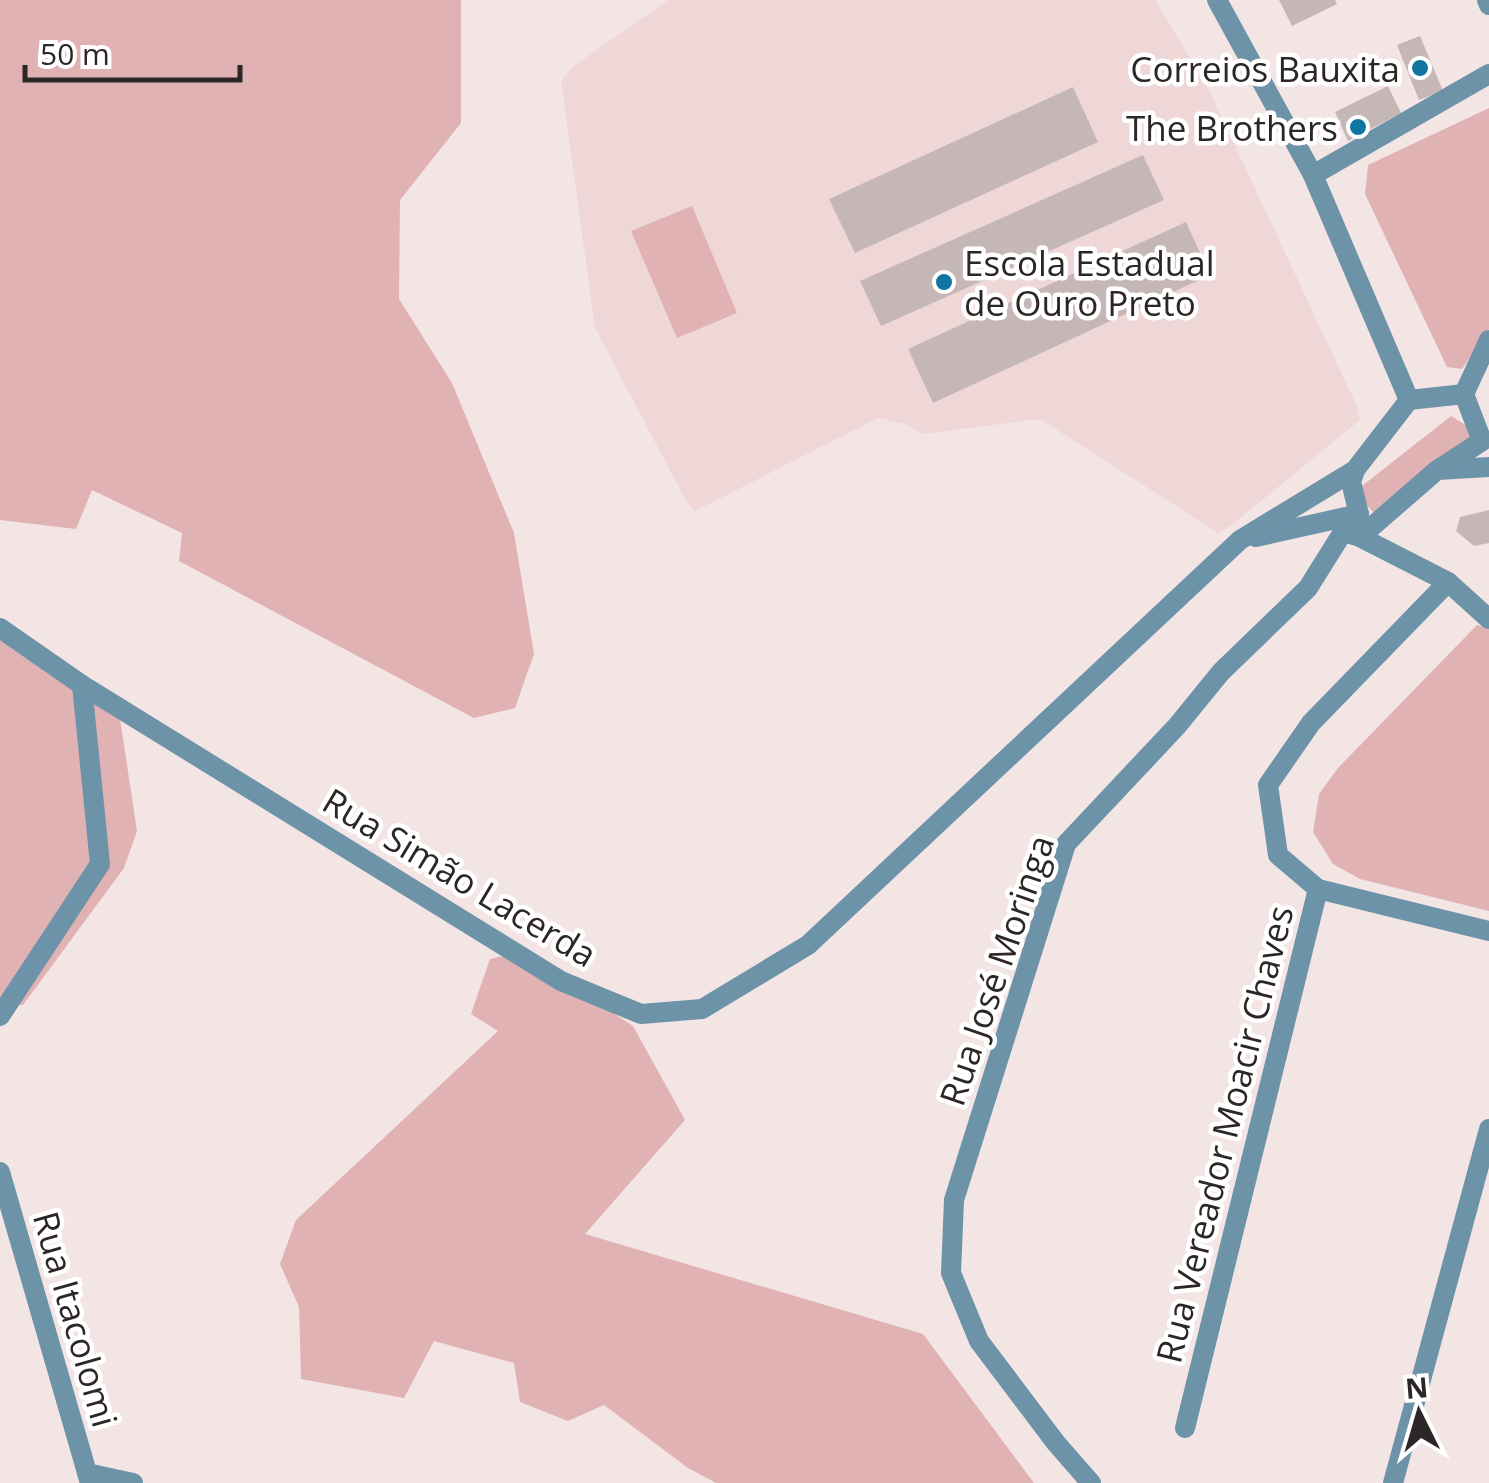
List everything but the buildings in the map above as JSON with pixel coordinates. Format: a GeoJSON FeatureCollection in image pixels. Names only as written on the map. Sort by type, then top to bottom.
{"type":"FeatureCollection","features":[{"type":"Feature","properties":{"kind":"street"},"geometry":{"type":"LineString","coordinates":[[1217,0],[1312,175],[1409,400]]}},
{"type":"Feature","properties":{"kind":"street"},"geometry":{"type":"LineString","coordinates":[[1312,175],[1489,74]]}},
{"type":"Feature","properties":{"kind":"street"},"geometry":{"type":"LineString","coordinates":[[1352,534],[1436,470],[1486,446],[1464,394],[1489,340]]}},
{"type":"Feature","properties":{"kind":"street"},"geometry":{"type":"LineString","coordinates":[[1352,534],[1360,514],[1351,482],[1355,470],[1409,400],[1464,394]]}},
{"type":"Feature","properties":{"kind":"street"},"geometry":{"type":"LineString","coordinates":[[1436,470],[1489,468]]}},
{"type":"Feature","properties":{"kind":"street","name":"Rua Simão Lacerda"},"geometry":{"type":"LineString","coordinates":[[0,628],[82,685],[561,981],[641,1014],[702,1008],[808,945],[1240,540],[1355,470]]}},
{"type":"Feature","properties":{"kind":"street"},"geometry":{"type":"LineString","coordinates":[[1240,540],[1360,514]]}},
{"type":"Feature","properties":{"kind":"street"},"geometry":{"type":"LineString","coordinates":[[1352,534],[1448,582],[1489,620]]}},
{"type":"Feature","properties":{"kind":"street","name":"Rua José Moringa"},"geometry":{"type":"LineString","coordinates":[[1092,1483],[1056,1443],[979,1341],[951,1273],[954,1200],[1066,844],[1178,726],[1221,672],[1308,588],[1352,534]]}},
{"type":"Feature","properties":{"kind":"street","name":"Rua Vereador Moacir Chaves"},"geometry":{"type":"LineString","coordinates":[[1186,1428],[1318,889],[1278,855],[1268,784],[1311,723],[1448,582]]}},
{"type":"Feature","properties":{"kind":"street"},"geometry":{"type":"LineString","coordinates":[[0,1016],[100,864],[82,685]]}},
{"type":"Feature","properties":{"kind":"street"},"geometry":{"type":"LineString","coordinates":[[1318,889],[1489,931]]}},
{"type":"Feature","properties":{"kind":"street"},"geometry":{"type":"LineString","coordinates":[[1393,1483],[1489,1129]]}},
{"type":"Feature","properties":{"kind":"street","name":"Rua Itacolomi"},"geometry":{"type":"LineString","coordinates":[[0,1172],[89,1478]]}},
{"type":"Feature","properties":{"kind":"street"},"geometry":{"type":"LineString","coordinates":[[89,1478],[132,1483]]}},
{"type":"Feature","properties":{"kind":"shaded area"},"geometry":{"type":"Polygon","coordinates":[[[0,0],[461,0],[461,123],[400,200],[399,299],[452,383],[514,533],[534,654],[515,708],[474,718],[179,561],[182,533],[92,490],[76,529],[0,520],[0,0]]]}},
{"type":"Feature","properties":{"kind":"shaded area","name":"Escola Estadual de Ouro Preto"},"geometry":{"type":"Polygon","coordinates":[[[668,0],[1155,0],[1207,86],[1356,404],[1360,420],[1218,533],[1040,419],[922,434],[905,424],[878,418],[695,511],[685,499],[595,328],[561,81],[572,67],[668,0]]]}},
{"type":"Feature","properties":{"kind":"shaded area"},"geometry":{"type":"Polygon","coordinates":[[[1489,108],[1489,329],[1462,369],[1447,367],[1365,194],[1368,165],[1489,108]]]}},
{"type":"Feature","properties":{"kind":"shaded area"},"geometry":{"type":"Polygon","coordinates":[[[692,206],[737,313],[677,338],[631,231],[692,206]]]}},
{"type":"Feature","properties":{"kind":"shaded area"},"geometry":{"type":"Polygon","coordinates":[[[1451,416],[1469,427],[1471,441],[1375,513],[1371,510],[1362,486],[1451,416]]]}},
{"type":"Feature","properties":{"kind":"shaded area"},"geometry":{"type":"Polygon","coordinates":[[[1477,625],[1489,628],[1489,911],[1360,879],[1333,864],[1313,832],[1319,794],[1338,768],[1477,625]]]}},
{"type":"Feature","properties":{"kind":"shaded area"},"geometry":{"type":"Polygon","coordinates":[[[0,628],[119,712],[137,831],[124,868],[23,1005],[6,1006],[0,1002],[0,628]]]}},
{"type":"Feature","properties":{"kind":"shaded area"},"geometry":{"type":"Polygon","coordinates":[[[521,952],[633,1026],[685,1120],[585,1234],[923,1334],[1034,1483],[716,1483],[688,1468],[604,1405],[568,1421],[520,1402],[514,1363],[434,1341],[404,1398],[301,1379],[299,1307],[280,1264],[296,1220],[498,1031],[471,1014],[490,959],[521,952]]]}},
{"type":"Feature","properties":{"kind":"place","name":"Correios Bauxita"},"geometry":{"type":"Point","coordinates":[1420,68]}},
{"type":"Feature","properties":{"kind":"place","name":"The Brothers"},"geometry":{"type":"Point","coordinates":[1358,127]}},
{"type":"Feature","properties":{"kind":"place","name":"Escola Estadual de Ouro Preto"},"geometry":{"type":"Point","coordinates":[944,282]}}]}
